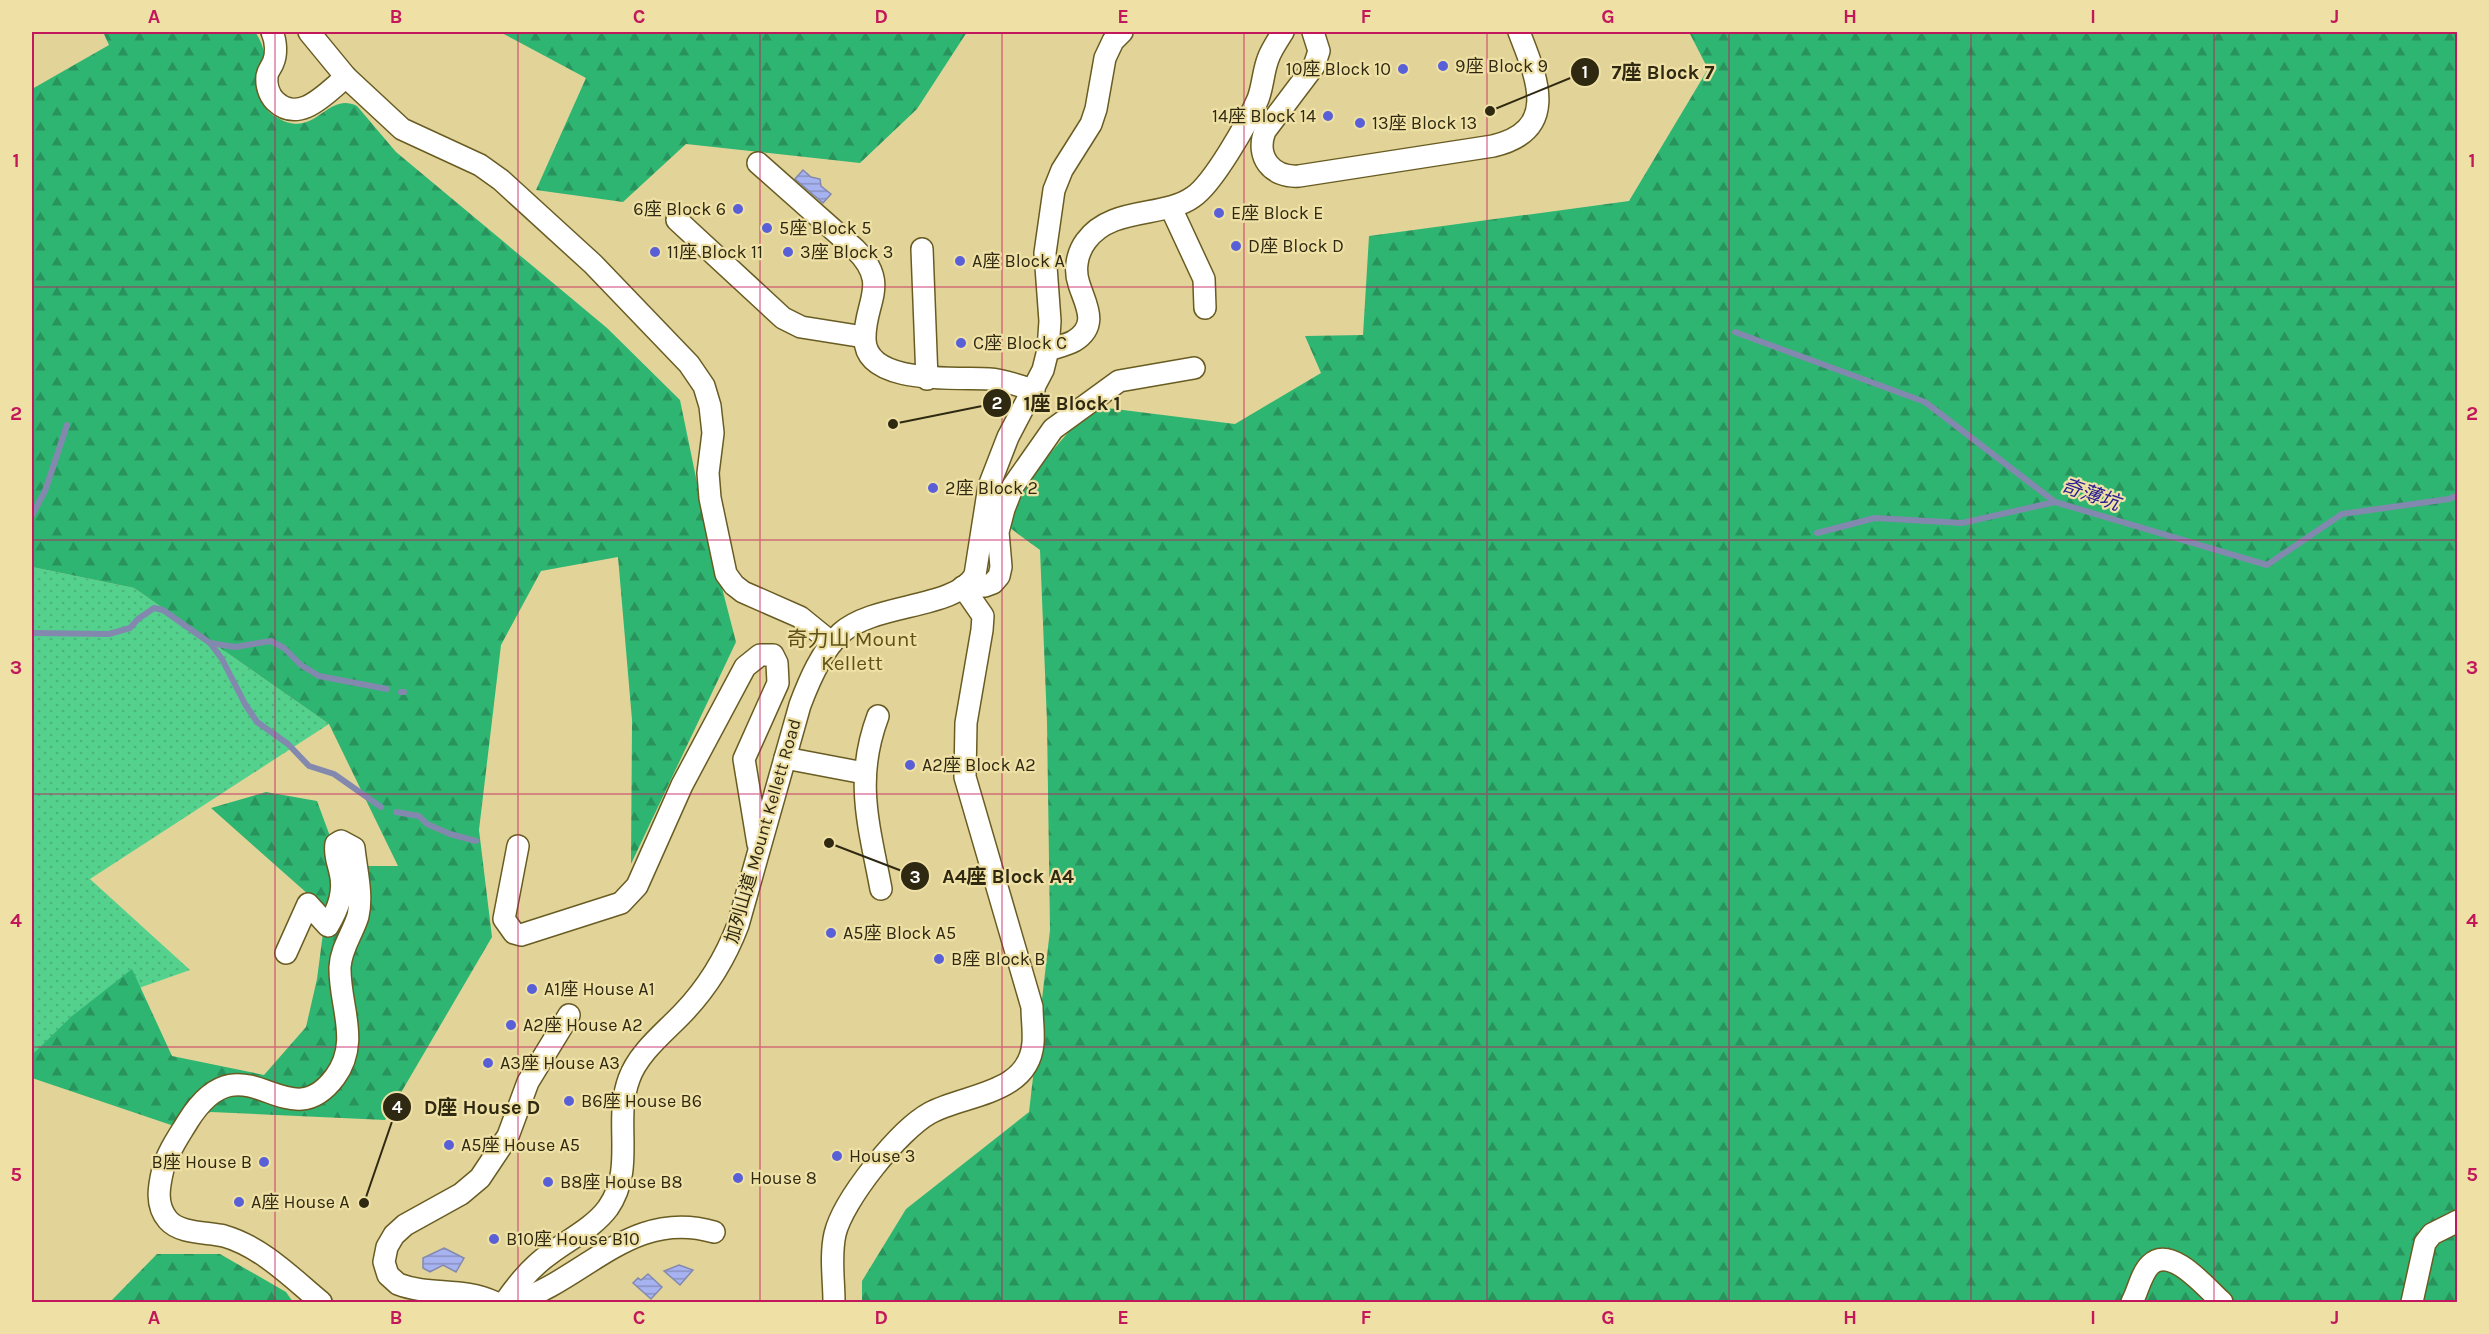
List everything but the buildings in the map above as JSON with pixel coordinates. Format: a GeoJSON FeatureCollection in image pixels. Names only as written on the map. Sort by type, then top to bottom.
{"type":"FeatureCollection","features":[{"type":"Feature","properties":{"kind":"street"},"geometry":{"type":"LineString","coordinates":[[272,32],[275,53],[267,76],[267,84],[278,104],[293,110],[308,107],[346,77]]}},
{"type":"Feature","properties":{"kind":"street"},"geometry":{"type":"LineString","coordinates":[[309,32],[346,77],[402,129],[480,165],[501,180],[593,264],[689,364],[704,386],[710,406],[713,433],[708,473],[709,492],[726,574],[743,592],[800,617],[832,643]]}},
{"type":"Feature","properties":{"kind":"street"},"geometry":{"type":"LineString","coordinates":[[834,1302],[833,1246],[836,1230],[847,1206],[884,1155],[904,1132],[931,1112],[1004,1086],[1025,1065],[1034,1043],[1032,1007],[965,777],[966,723],[983,616],[963,587],[975,575],[986,502],[999,457],[1034,390],[1043,370],[1048,350],[1050,321],[1045,253],[1054,190],[1062,170],[1091,124],[1096,109],[1104,58],[1113,41],[1122,32]]}},
{"type":"Feature","properties":{"kind":"street"},"geometry":{"type":"LineString","coordinates":[[1048,350],[1074,341],[1081,335],[1089,320],[1088,303],[1079,284],[1077,272],[1077,260],[1087,240],[1104,226],[1128,216],[1171,208],[1195,196],[1213,174],[1257,100],[1267,60],[1283,32]]}},
{"type":"Feature","properties":{"kind":"street"},"geometry":{"type":"LineString","coordinates":[[1314,32],[1319,51],[1314,66],[1265,131],[1262,139],[1261,147],[1266,162],[1284,176],[1299,176],[1493,146],[1512,139],[1528,126],[1539,97],[1536,75],[1519,32]]}},
{"type":"Feature","properties":{"kind":"street"},"geometry":{"type":"LineString","coordinates":[[758,163],[855,249],[868,264],[872,274],[874,294],[866,343],[875,360],[912,376],[927,379],[991,380],[1034,390]]}},
{"type":"Feature","properties":{"kind":"street"},"geometry":{"type":"LineString","coordinates":[[1171,208],[1204,279],[1205,308]]}},
{"type":"Feature","properties":{"kind":"street"},"geometry":{"type":"LineString","coordinates":[[677,220],[783,318],[801,327],[866,343]]}},
{"type":"Feature","properties":{"kind":"street"},"geometry":{"type":"LineString","coordinates":[[922,249],[927,379]]}},
{"type":"Feature","properties":{"kind":"street","name":"加列山道 Mount Kellett Road"},"geometry":{"type":"LineString","coordinates":[[505,1302],[536,1265],[600,1217],[614,1199],[623,1172],[624,1101],[629,1079],[646,1051],[701,993],[723,960],[738,925],[805,690],[832,643],[842,632],[864,618],[936,598],[963,587],[985,586],[993,583],[999,576],[1001,567],[998,532],[1004,509],[1013,486],[1053,429],[1119,381],[1194,369]]}},
{"type":"Feature","properties":{"kind":"street"},"geometry":{"type":"LineString","coordinates":[[518,846],[504,919],[514,933],[521,935],[621,903],[627,899],[637,886],[682,785],[745,667],[760,655],[773,655],[777,663],[777,684],[744,759],[759,850]]}},
{"type":"Feature","properties":{"kind":"street"},"geometry":{"type":"LineString","coordinates":[[878,716],[870,736],[864,773],[865,800],[881,889]]}},
{"type":"Feature","properties":{"kind":"street"},"geometry":{"type":"LineString","coordinates":[[785,758],[864,773]]}},
{"type":"Feature","properties":{"kind":"street"},"geometry":{"type":"LineString","coordinates":[[286,953],[308,904],[328,926],[340,903],[342,881],[335,850],[336,844],[340,841],[354,848],[359,908],[340,964],[341,990],[349,1040],[346,1056],[340,1069],[320,1093],[300,1100],[285,1098],[246,1084],[226,1085],[214,1091],[193,1113],[174,1144],[164,1165],[158,1192],[162,1209],[169,1222],[184,1229],[224,1236],[247,1245],[272,1262],[315,1300]]}},
{"type":"Feature","properties":{"kind":"street"},"geometry":{"type":"LineString","coordinates":[[494,1302],[468,1293],[398,1284],[385,1268],[385,1255],[390,1241],[399,1230],[461,1194],[480,1179],[508,1136],[528,1082],[569,1015]]}},
{"type":"Feature","properties":{"kind":"street"},"geometry":{"type":"LineString","coordinates":[[2412,1302],[2425,1243],[2432,1234],[2457,1221]]}},
{"type":"Feature","properties":{"kind":"street"},"geometry":{"type":"LineString","coordinates":[[515,1302],[532,1297],[564,1280],[643,1232],[669,1226],[684,1226],[714,1232]]}},
{"type":"Feature","properties":{"kind":"street"},"geometry":{"type":"LineString","coordinates":[[2132,1302],[2149,1266],[2157,1260],[2166,1258],[2181,1265],[2222,1302]]}},
{"type":"Feature","properties":{"kind":"green space"},"geometry":{"type":"Polygon","coordinates":[[[103,32],[255,32],[264,53],[257,81],[259,94],[272,115],[291,123],[302,123],[312,120],[337,105],[346,103],[357,106],[396,152],[607,328],[680,400],[706,526],[736,642],[631,864],[632,720],[618,557],[541,571],[501,645],[479,830],[492,937],[385,1120],[211,1112],[174,1126],[32,1078],[32,1055],[72,1016],[132,969],[172,1056],[264,1075],[306,1027],[317,979],[326,910],[211,808],[266,792],[317,801],[341,866],[398,866],[329,724],[134,588],[32,567],[32,89],[109,45],[103,32]]]}},
{"type":"Feature","properties":{"kind":"green space"},"geometry":{"type":"Polygon","coordinates":[[[500,32],[967,32],[917,109],[860,163],[686,144],[623,202],[536,190],[586,78],[500,32]]]}},
{"type":"Feature","properties":{"kind":"green space"},"geometry":{"type":"Polygon","coordinates":[[[1689,32],[2457,32],[2457,1302],[862,1302],[862,1281],[906,1209],[1029,1112],[1050,930],[1047,722],[1040,550],[995,517],[1091,406],[1235,424],[1321,373],[1305,336],[1363,335],[1369,236],[1629,201],[1708,69],[1689,32]]]}},
{"type":"Feature","properties":{"kind":"green space"},"geometry":{"type":"Polygon","coordinates":[[[32,567],[134,588],[329,724],[90,879],[190,970],[91,1005],[32,1063],[32,567]]]}},
{"type":"Feature","properties":{"kind":"green space"},"geometry":{"type":"Polygon","coordinates":[[[157,1254],[220,1254],[286,1292],[293,1302],[110,1302],[157,1254]]]}},
{"type":"Feature","properties":{"kind":"water"},"geometry":{"type":"Polygon","coordinates":[[[803,170],[811,177],[820,179],[821,186],[831,194],[823,203],[795,179],[803,170]]]}},
{"type":"Feature","properties":{"kind":"water"},"geometry":{"type":"Polygon","coordinates":[[[444,1248],[464,1258],[456,1272],[443,1265],[430,1272],[423,1268],[423,1258],[444,1248]]]}},
{"type":"Feature","properties":{"kind":"water"},"geometry":{"type":"Polygon","coordinates":[[[679,1265],[693,1270],[680,1285],[664,1271],[679,1265]]]}},
{"type":"Feature","properties":{"kind":"water"},"geometry":{"type":"Polygon","coordinates":[[[648,1274],[662,1287],[651,1299],[633,1283],[648,1274]]]}},
{"type":"Feature","properties":{"kind":"waterway","name":"奇薄坑"},"geometry":{"type":"LineString","coordinates":[[1735,332],[1925,402],[2055,502],[2267,565],[2342,514],[2449,499],[2458,495]]}},
{"type":"Feature","properties":{"kind":"waterway"},"geometry":{"type":"LineString","coordinates":[[32,515],[45,491],[67,425]]}},
{"type":"Feature","properties":{"kind":"waterway"},"geometry":{"type":"LineString","coordinates":[[1817,533],[1875,518],[1962,523],[2055,502]]}},
{"type":"Feature","properties":{"kind":"waterway"},"geometry":{"type":"LineString","coordinates":[[32,633],[109,634],[130,628],[154,608],[163,610],[210,643],[222,659],[257,722],[288,744],[309,766],[334,774],[381,807]]}},
{"type":"Feature","properties":{"kind":"waterway"},"geometry":{"type":"LineString","coordinates":[[210,643],[235,647],[271,641],[284,648],[301,665],[319,676],[387,689]]}},
{"type":"Feature","properties":{"kind":"waterway"},"geometry":{"type":"LineString","coordinates":[[396,812],[419,816],[427,824],[450,834],[476,841]]}},
{"type":"Feature","properties":{"kind":"place","name":"9座 Block 9"},"geometry":{"type":"Point","coordinates":[1443,66]}},
{"type":"Feature","properties":{"kind":"place","name":"10座 Block 10"},"geometry":{"type":"Point","coordinates":[1403,69]}},
{"type":"Feature","properties":{"kind":"place","name":"7座 Block 7"},"geometry":{"type":"Point","coordinates":[1490,111]}},
{"type":"Feature","properties":{"kind":"place","name":"14座 Block 14"},"geometry":{"type":"Point","coordinates":[1328,116]}},
{"type":"Feature","properties":{"kind":"place","name":"13座 Block 13"},"geometry":{"type":"Point","coordinates":[1360,123]}},
{"type":"Feature","properties":{"kind":"place","name":"6座 Block 6"},"geometry":{"type":"Point","coordinates":[738,209]}},
{"type":"Feature","properties":{"kind":"place","name":"E座 Block E"},"geometry":{"type":"Point","coordinates":[1219,213]}},
{"type":"Feature","properties":{"kind":"place","name":"5座 Block 5"},"geometry":{"type":"Point","coordinates":[767,228]}},
{"type":"Feature","properties":{"kind":"place","name":"D座 Block D"},"geometry":{"type":"Point","coordinates":[1236,246]}},
{"type":"Feature","properties":{"kind":"place","name":"11座 Block 11"},"geometry":{"type":"Point","coordinates":[655,252]}},
{"type":"Feature","properties":{"kind":"place","name":"3座 Block 3"},"geometry":{"type":"Point","coordinates":[788,252]}},
{"type":"Feature","properties":{"kind":"place","name":"A座 Block A"},"geometry":{"type":"Point","coordinates":[960,261]}},
{"type":"Feature","properties":{"kind":"place","name":"C座 Block C"},"geometry":{"type":"Point","coordinates":[961,343]}},
{"type":"Feature","properties":{"kind":"place","name":"1座 Block 1"},"geometry":{"type":"Point","coordinates":[893,424]}},
{"type":"Feature","properties":{"kind":"place","name":"2座 Block 2"},"geometry":{"type":"Point","coordinates":[933,488]}},
{"type":"Feature","properties":{"kind":"place","name":"A2座 Block A2"},"geometry":{"type":"Point","coordinates":[910,765]}},
{"type":"Feature","properties":{"kind":"place","name":"A4座 Block A4"},"geometry":{"type":"Point","coordinates":[829,843]}},
{"type":"Feature","properties":{"kind":"place","name":"A5座 Block A5"},"geometry":{"type":"Point","coordinates":[831,933]}},
{"type":"Feature","properties":{"kind":"place","name":"B座 Block B"},"geometry":{"type":"Point","coordinates":[939,959]}},
{"type":"Feature","properties":{"kind":"place","name":"A1座 House A1"},"geometry":{"type":"Point","coordinates":[532,989]}},
{"type":"Feature","properties":{"kind":"place","name":"A2座 House A2"},"geometry":{"type":"Point","coordinates":[511,1025]}},
{"type":"Feature","properties":{"kind":"place","name":"A3座 House A3"},"geometry":{"type":"Point","coordinates":[488,1063]}},
{"type":"Feature","properties":{"kind":"place","name":"B6座 House B6"},"geometry":{"type":"Point","coordinates":[569,1101]}},
{"type":"Feature","properties":{"kind":"place","name":"A5座 House A5"},"geometry":{"type":"Point","coordinates":[449,1145]}},
{"type":"Feature","properties":{"kind":"place","name":"House 3"},"geometry":{"type":"Point","coordinates":[837,1156]}},
{"type":"Feature","properties":{"kind":"place","name":"B座 House B"},"geometry":{"type":"Point","coordinates":[264,1162]}},
{"type":"Feature","properties":{"kind":"place","name":"House 8"},"geometry":{"type":"Point","coordinates":[738,1178]}},
{"type":"Feature","properties":{"kind":"place","name":"B8座 House B8"},"geometry":{"type":"Point","coordinates":[548,1182]}},
{"type":"Feature","properties":{"kind":"place","name":"A座 House A"},"geometry":{"type":"Point","coordinates":[239,1202]}},
{"type":"Feature","properties":{"kind":"place","name":"D座 House D"},"geometry":{"type":"Point","coordinates":[364,1203]}},
{"type":"Feature","properties":{"kind":"place","name":"B10座 House B10"},"geometry":{"type":"Point","coordinates":[494,1239]}},
{"type":"Feature","properties":{"kind":"district","name":"奇力山 Mount Kellett"},"geometry":{"type":"Point","coordinates":[852,651]}}]}
